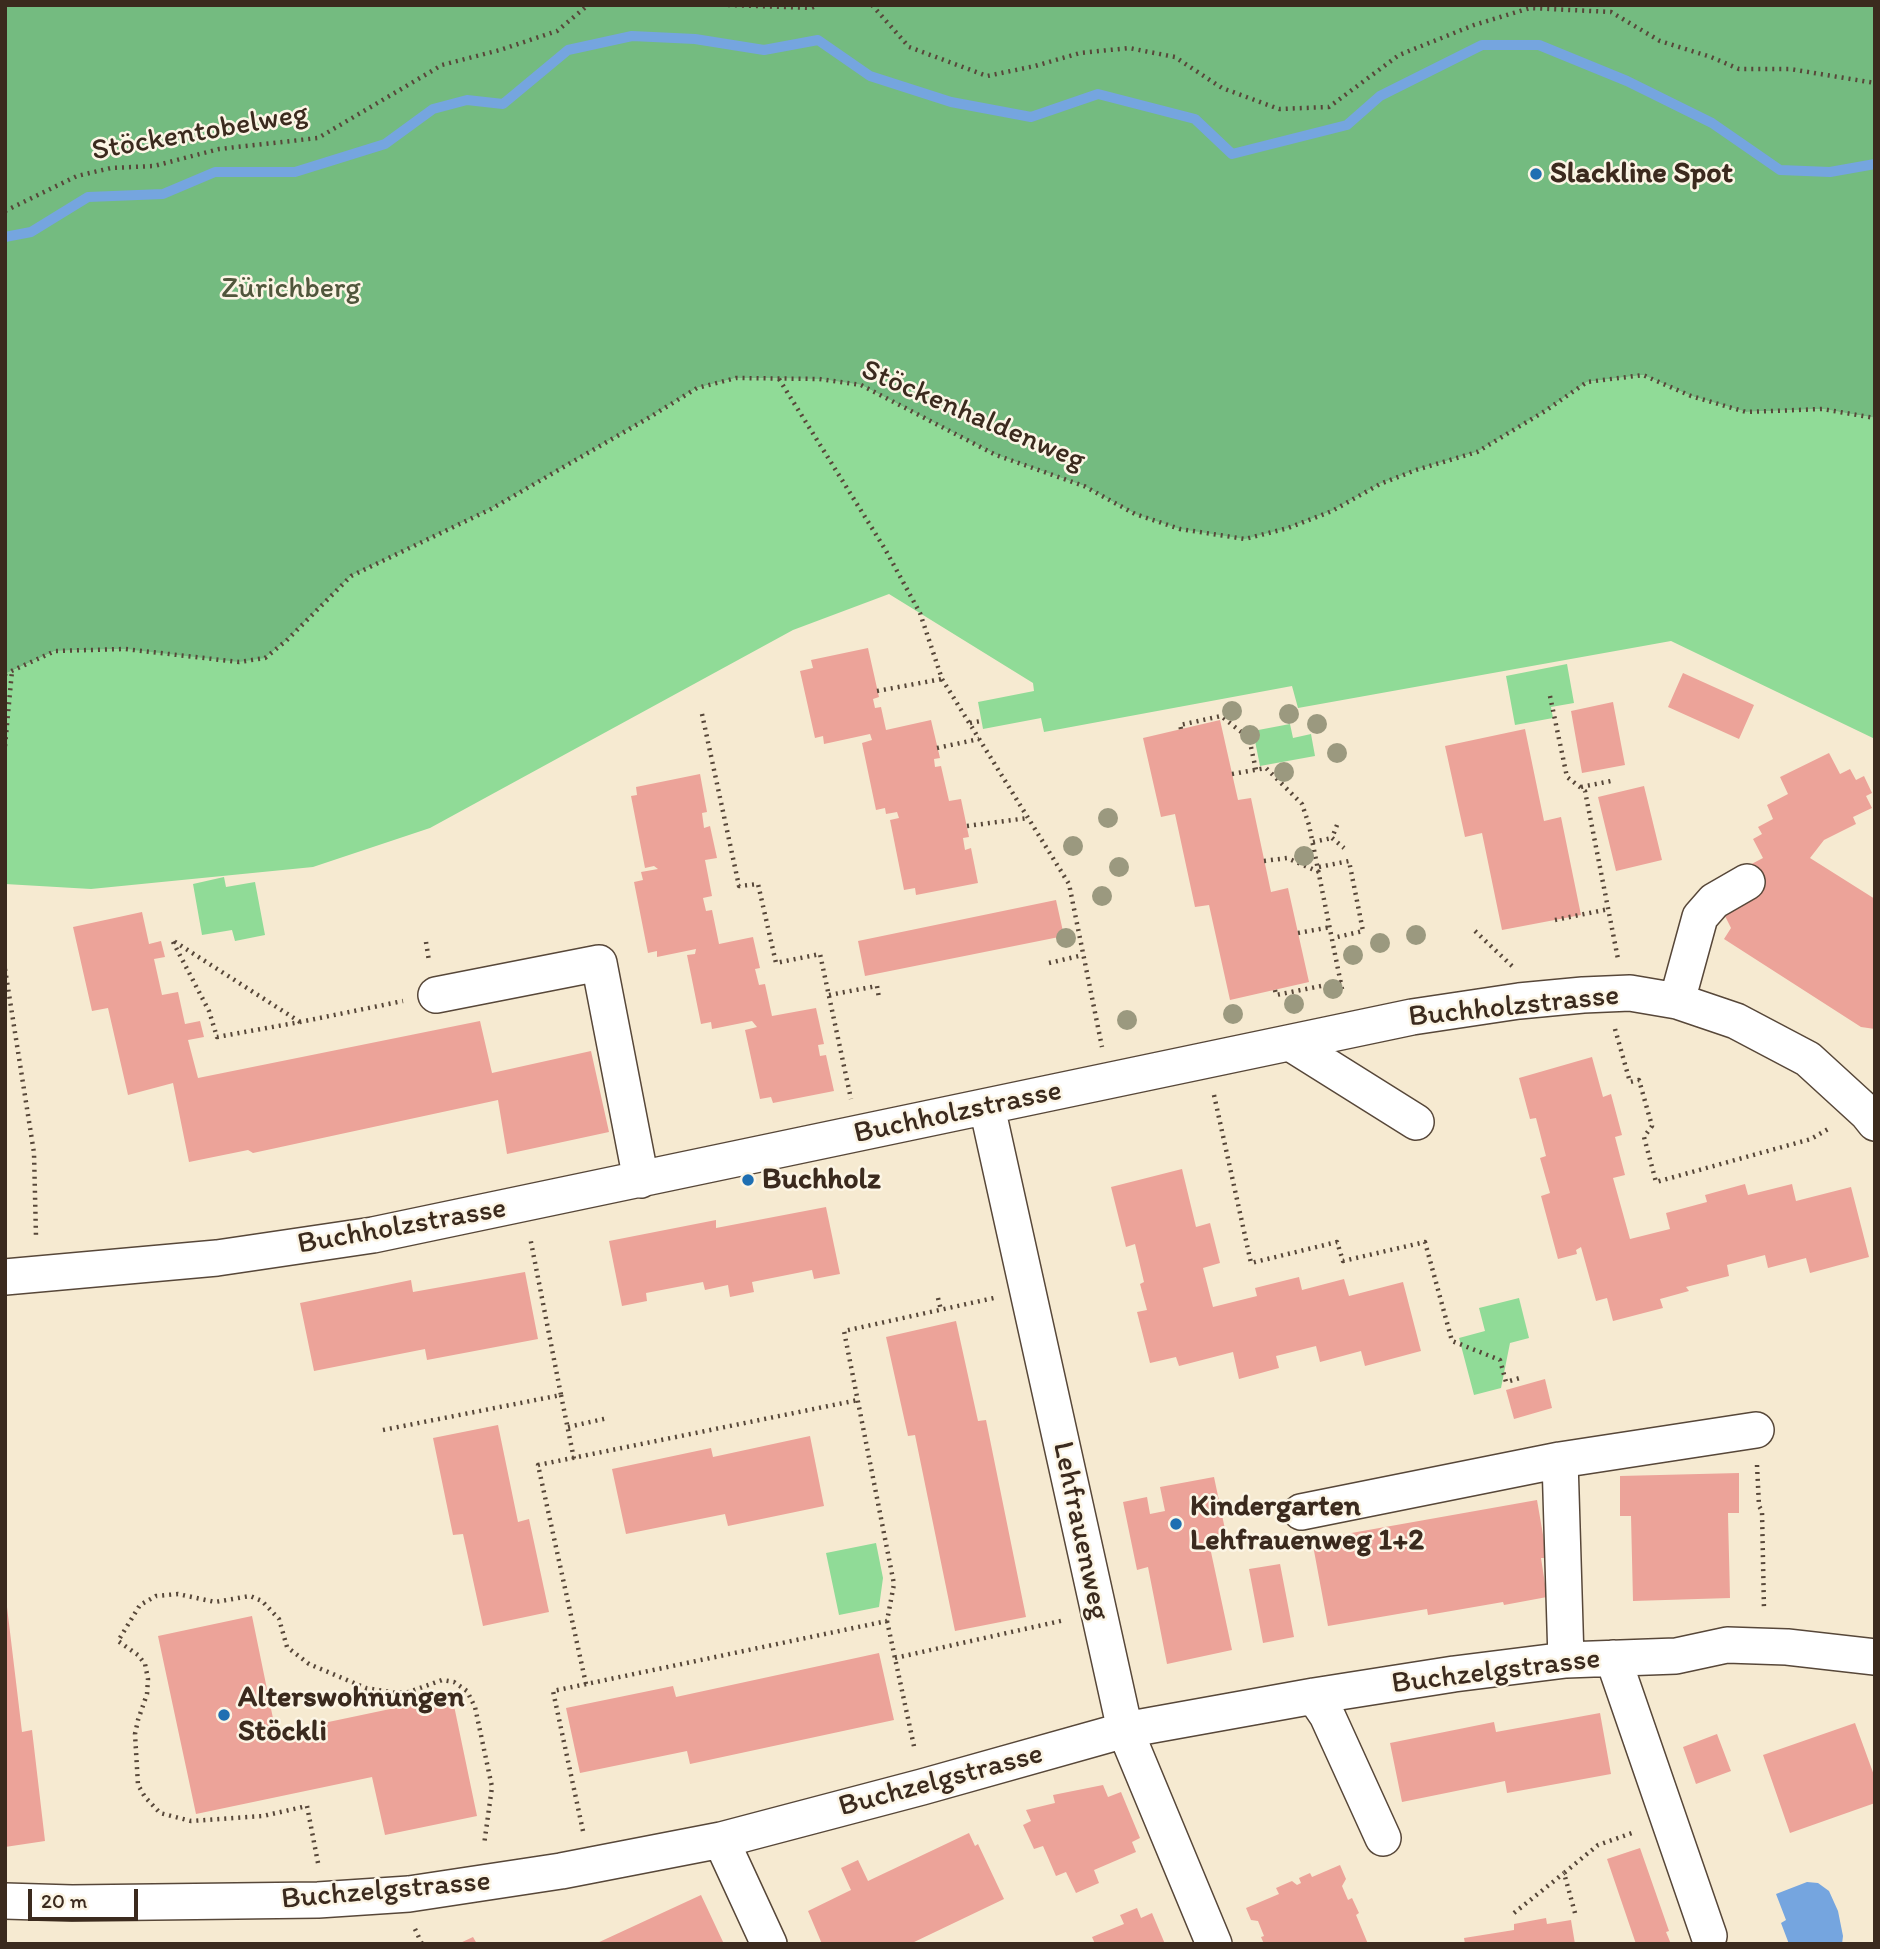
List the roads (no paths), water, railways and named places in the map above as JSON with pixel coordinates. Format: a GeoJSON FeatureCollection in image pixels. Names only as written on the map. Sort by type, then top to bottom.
{"type":"FeatureCollection","features":[{"type":"Feature","properties":{"kind":"street"},"geometry":{"type":"LineString","coordinates":[[1677,1002],[1700,917],[1714,901],[1747,882]]}},
{"type":"Feature","properties":{"kind":"street"},"geometry":{"type":"LineString","coordinates":[[436,995],[598,963],[641,1180]]}},
{"type":"Feature","properties":{"kind":"street","name":"Buchholzstrasse"},"geometry":{"type":"LineString","coordinates":[[5,1277],[217,1258],[373,1235],[1412,1017],[1519,1001],[1583,995],[1630,993],[1677,1002],[1736,1021],[1808,1059],[1875,1123]]}},
{"type":"Feature","properties":{"kind":"street"},"geometry":{"type":"LineString","coordinates":[[1290,1043],[1416,1122]]}},
{"type":"Feature","properties":{"kind":"street","name":"Lehfrauenweg"},"geometry":{"type":"LineString","coordinates":[[987,1107],[1125,1730],[1214,1944]]}},
{"type":"Feature","properties":{"kind":"street"},"geometry":{"type":"LineString","coordinates":[[1301,1512],[1560,1460],[1756,1430]]}},
{"type":"Feature","properties":{"kind":"street"},"geometry":{"type":"LineString","coordinates":[[1560,1460],[1566,1660]]}},
{"type":"Feature","properties":{"kind":"street","name":"Buchzelgstrasse"},"geometry":{"type":"LineString","coordinates":[[5,1901],[72,1903],[318,1900],[409,1894],[561,1871],[721,1840],[1125,1730],[1314,1696],[1566,1660],[1676,1656],[1727,1645],[1765,1645],[1875,1657]]}},
{"type":"Feature","properties":{"kind":"street"},"geometry":{"type":"LineString","coordinates":[[1613,1658],[1709,1936]]}},
{"type":"Feature","properties":{"kind":"street"},"geometry":{"type":"LineString","coordinates":[[1314,1696],[1327,1715],[1383,1838]]}},
{"type":"Feature","properties":{"kind":"street"},"geometry":{"type":"LineString","coordinates":[[721,1840],[769,1944]]}},
{"type":"Feature","properties":{"kind":"water"},"geometry":{"type":"Polygon","coordinates":[[[1807,1882],[1818,1883],[1829,1891],[1838,1911],[1842,1944],[1789,1944],[1781,1923],[1786,1920],[1776,1894],[1807,1882]]]}},
{"type":"Feature","properties":{"kind":"waterway"},"geometry":{"type":"LineString","coordinates":[[5,237],[31,232],[88,197],[163,194],[215,172],[295,172],[385,144],[433,109],[467,100],[503,104],[568,50],[632,36],[695,39],[764,50],[818,40],[870,76],[951,102],[1031,117],[1098,94],[1195,119],[1232,154],[1347,125],[1380,96],[1482,45],[1539,45],[1627,81],[1712,123],[1780,170],[1830,172],[1875,164]]}},
{"type":"Feature","properties":{"kind":"place","name":"Slackline Spot"},"geometry":{"type":"Point","coordinates":[1536,174]}},
{"type":"Feature","properties":{"kind":"place","name":"Buchholz"},"geometry":{"type":"Point","coordinates":[748,1180]}},
{"type":"Feature","properties":{"kind":"place","name":"Kindergarten Lehfrauenweg 1+2"},"geometry":{"type":"Point","coordinates":[1176,1524]}},
{"type":"Feature","properties":{"kind":"place","name":"Alterswohnungen Stöckli"},"geometry":{"type":"Point","coordinates":[224,1715]}},
{"type":"Feature","properties":{"kind":"park label","name":"Zürichberg"},"geometry":{"type":"Point","coordinates":[291,289]}}]}
